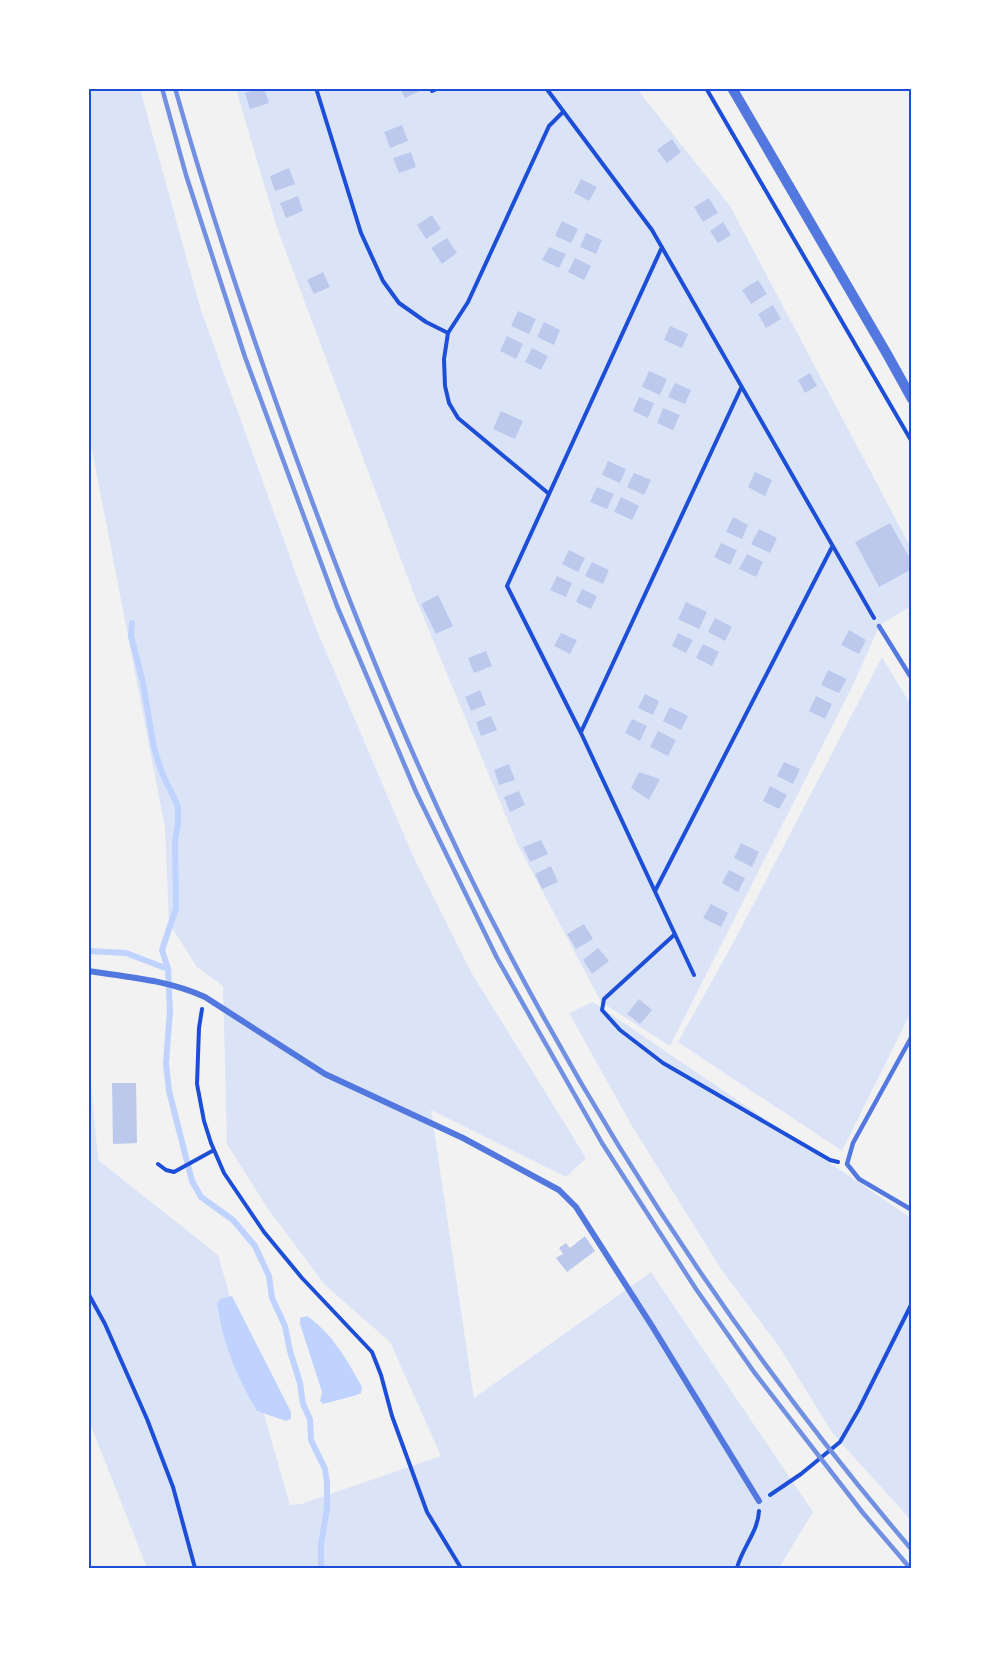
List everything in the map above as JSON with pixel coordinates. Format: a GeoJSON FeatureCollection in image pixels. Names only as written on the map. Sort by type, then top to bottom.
{"type":"FeatureCollection","features":[{"type":"Feature","properties":{"kind":"street"},"geometry":{"type":"LineString","coordinates":[[732,88],[912,399]]}},
{"type":"Feature","properties":{"kind":"street"},"geometry":{"type":"LineString","coordinates":[[88,971],[153,981],[184,988],[205,997],[325,1074],[463,1138],[559,1190],[576,1207],[759,1501]]}},
{"type":"Feature","properties":{"kind":"lane"},"geometry":{"type":"LineString","coordinates":[[879,626],[912,679]]}},
{"type":"Feature","properties":{"kind":"lane"},"geometry":{"type":"LineString","coordinates":[[912,1036],[853,1143],[847,1164],[859,1179],[912,1210]]}},
{"type":"Feature","properties":{"kind":"path"},"geometry":{"type":"LineString","coordinates":[[316,88],[361,233],[383,281],[399,303],[426,322],[448,333]]}},
{"type":"Feature","properties":{"kind":"path"},"geometry":{"type":"LineString","coordinates":[[432,91],[439,88]]}},
{"type":"Feature","properties":{"kind":"path"},"geometry":{"type":"LineString","coordinates":[[546,88],[652,230],[879,626]]}},
{"type":"Feature","properties":{"kind":"path"},"geometry":{"type":"LineString","coordinates":[[706,88],[912,442]]}},
{"type":"Feature","properties":{"kind":"path"},"geometry":{"type":"LineString","coordinates":[[548,493],[458,418],[449,403],[445,386],[444,359],[448,333],[468,302],[549,126],[563,112]]}},
{"type":"Feature","properties":{"kind":"path"},"geometry":{"type":"LineString","coordinates":[[662,247],[507,586],[581,733],[694,975]]}},
{"type":"Feature","properties":{"kind":"path"},"geometry":{"type":"LineString","coordinates":[[581,733],[741,387]]}},
{"type":"Feature","properties":{"kind":"path"},"geometry":{"type":"LineString","coordinates":[[655,892],[832,547]]}},
{"type":"Feature","properties":{"kind":"path"},"geometry":{"type":"LineString","coordinates":[[674,935],[604,999],[603,1010],[620,1030],[663,1063],[830,1160],[847,1164]]}},
{"type":"Feature","properties":{"kind":"path"},"geometry":{"type":"LineString","coordinates":[[205,997],[198,1028],[197,1084],[204,1121],[224,1173],[264,1232],[302,1278],[372,1352],[392,1416],[427,1512],[461,1569]]}},
{"type":"Feature","properties":{"kind":"path"},"geometry":{"type":"LineString","coordinates":[[158,1164],[174,1172],[214,1150]]}},
{"type":"Feature","properties":{"kind":"path"},"geometry":{"type":"LineString","coordinates":[[88,1293],[105,1324],[147,1419],[172,1487],[195,1569]]}},
{"type":"Feature","properties":{"kind":"path"},"geometry":{"type":"LineString","coordinates":[[737,1569],[745,1547],[758,1523],[759,1501],[801,1474],[840,1442],[859,1409],[912,1302]]}},
{"type":"Feature","properties":{"kind":"shaded area"},"geometry":{"type":"Polygon","coordinates":[[[89,89],[140,89],[200,307],[313,621],[413,856],[471,972],[586,1158],[566,1177],[431,1110],[474,1398],[651,1272],[813,1512],[779,1568],[147,1568],[89,1421],[88,1048],[98,1160],[218,1255],[290,1505],[301,1504],[441,1456],[390,1342],[325,1285],[268,1209],[227,1144],[223,986],[197,967],[169,923],[165,828],[88,429],[89,89]]]}},
{"type":"Feature","properties":{"kind":"shaded area"},"geometry":{"type":"Polygon","coordinates":[[[236,89],[637,89],[730,206],[911,548],[911,606],[880,625],[851,689],[670,1046],[601,1002],[518,845],[413,592],[276,225],[236,89]]]}},
{"type":"Feature","properties":{"kind":"shaded area"},"geometry":{"type":"Polygon","coordinates":[[[882,657],[911,705],[911,1012],[842,1151],[678,1042],[738,934],[882,657]]]}},
{"type":"Feature","properties":{"kind":"shaded area"},"geometry":{"type":"Polygon","coordinates":[[[593,1002],[911,1218],[911,1520],[833,1434],[780,1348],[721,1269],[632,1126],[569,1013],[593,1002]]]}},
{"type":"Feature","properties":{"kind":"water"},"geometry":{"type":"Polygon","coordinates":[[[232,1296],[291,1412],[291,1419],[286,1421],[257,1411],[243,1385],[231,1359],[217,1303],[220,1299],[232,1296]]]}},
{"type":"Feature","properties":{"kind":"water"},"geometry":{"type":"Polygon","coordinates":[[[307,1316],[339,1348],[362,1387],[361,1393],[323,1404],[320,1401],[322,1392],[300,1324],[300,1318],[307,1316]]]}},
{"type":"Feature","properties":{"kind":"building"},"geometry":{"type":"Polygon","coordinates":[[[264,88],[269,103],[250,109],[245,93],[264,88]]]}},
{"type":"Feature","properties":{"kind":"building"},"geometry":{"type":"Polygon","coordinates":[[[400,88],[426,88],[405,98],[400,88]]]}},
{"type":"Feature","properties":{"kind":"building"},"geometry":{"type":"Polygon","coordinates":[[[402,125],[408,141],[390,148],[384,132],[402,125]]]}},
{"type":"Feature","properties":{"kind":"building"},"geometry":{"type":"Polygon","coordinates":[[[672,139],[681,152],[667,163],[657,150],[672,139]]]}},
{"type":"Feature","properties":{"kind":"building"},"geometry":{"type":"Polygon","coordinates":[[[411,152],[416,167],[399,173],[393,158],[411,152]]]}},
{"type":"Feature","properties":{"kind":"building"},"geometry":{"type":"Polygon","coordinates":[[[289,168],[295,184],[275,191],[270,176],[289,168]]]}},
{"type":"Feature","properties":{"kind":"building"},"geometry":{"type":"Polygon","coordinates":[[[581,179],[597,187],[589,201],[574,193],[581,179]]]}},
{"type":"Feature","properties":{"kind":"building"},"geometry":{"type":"Polygon","coordinates":[[[298,196],[303,211],[286,218],[280,203],[298,196]]]}},
{"type":"Feature","properties":{"kind":"building"},"geometry":{"type":"Polygon","coordinates":[[[709,198],[718,213],[703,222],[694,207],[709,198]]]}},
{"type":"Feature","properties":{"kind":"building"},"geometry":{"type":"Polygon","coordinates":[[[432,215],[441,229],[426,239],[417,225],[432,215]]]}},
{"type":"Feature","properties":{"kind":"building"},"geometry":{"type":"Polygon","coordinates":[[[562,221],[578,229],[571,243],[555,236],[562,221]]]}},
{"type":"Feature","properties":{"kind":"building"},"geometry":{"type":"Polygon","coordinates":[[[723,222],[731,235],[718,243],[710,231],[723,222]]]}},
{"type":"Feature","properties":{"kind":"building"},"geometry":{"type":"Polygon","coordinates":[[[586,233],[602,240],[596,254],[580,247],[586,233]]]}},
{"type":"Feature","properties":{"kind":"building"},"geometry":{"type":"Polygon","coordinates":[[[447,238],[457,253],[442,264],[431,248],[447,238]]]}},
{"type":"Feature","properties":{"kind":"building"},"geometry":{"type":"Polygon","coordinates":[[[549,247],[566,254],[559,268],[542,260],[549,247]]]}},
{"type":"Feature","properties":{"kind":"building"},"geometry":{"type":"Polygon","coordinates":[[[575,258],[591,266],[584,280],[568,272],[575,258]]]}},
{"type":"Feature","properties":{"kind":"building"},"geometry":{"type":"Polygon","coordinates":[[[323,272],[330,287],[314,294],[307,280],[323,272]]]}},
{"type":"Feature","properties":{"kind":"building"},"geometry":{"type":"Polygon","coordinates":[[[758,280],[767,294],[751,304],[742,290],[758,280]]]}},
{"type":"Feature","properties":{"kind":"building"},"geometry":{"type":"Polygon","coordinates":[[[773,305],[781,319],[766,328],[758,314],[773,305]]]}},
{"type":"Feature","properties":{"kind":"building"},"geometry":{"type":"Polygon","coordinates":[[[518,311],[536,319],[529,334],[511,326],[518,311]]]}},
{"type":"Feature","properties":{"kind":"building"},"geometry":{"type":"Polygon","coordinates":[[[544,322],[560,330],[554,345],[537,337],[544,322]]]}},
{"type":"Feature","properties":{"kind":"building"},"geometry":{"type":"Polygon","coordinates":[[[670,326],[688,334],[682,348],[664,340],[670,326]]]}},
{"type":"Feature","properties":{"kind":"building"},"geometry":{"type":"Polygon","coordinates":[[[507,336],[523,344],[516,359],[500,351],[507,336]]]}},
{"type":"Feature","properties":{"kind":"building"},"geometry":{"type":"Polygon","coordinates":[[[532,348],[548,356],[541,370],[525,362],[532,348]]]}},
{"type":"Feature","properties":{"kind":"building"},"geometry":{"type":"Polygon","coordinates":[[[649,371],[667,379],[660,395],[642,387],[649,371]]]}},
{"type":"Feature","properties":{"kind":"building"},"geometry":{"type":"Polygon","coordinates":[[[810,373],[817,386],[805,393],[798,380],[810,373]]]}},
{"type":"Feature","properties":{"kind":"building"},"geometry":{"type":"Polygon","coordinates":[[[675,383],[691,390],[685,404],[668,397],[675,383]]]}},
{"type":"Feature","properties":{"kind":"building"},"geometry":{"type":"Polygon","coordinates":[[[639,397],[654,403],[648,418],[633,411],[639,397]]]}},
{"type":"Feature","properties":{"kind":"building"},"geometry":{"type":"Polygon","coordinates":[[[663,408],[680,415],[673,430],[657,423],[663,408]]]}},
{"type":"Feature","properties":{"kind":"building"},"geometry":{"type":"Polygon","coordinates":[[[501,411],[523,421],[515,439],[493,429],[501,411]]]}},
{"type":"Feature","properties":{"kind":"building"},"geometry":{"type":"Polygon","coordinates":[[[608,461],[626,469],[620,483],[602,475],[608,461]]]}},
{"type":"Feature","properties":{"kind":"building"},"geometry":{"type":"Polygon","coordinates":[[[755,472],[772,480],[765,496],[748,487],[755,472]]]}},
{"type":"Feature","properties":{"kind":"building"},"geometry":{"type":"Polygon","coordinates":[[[634,473],[651,480],[644,495],[627,487],[634,473]]]}},
{"type":"Feature","properties":{"kind":"building"},"geometry":{"type":"Polygon","coordinates":[[[597,487],[614,494],[607,509],[590,502],[597,487]]]}},
{"type":"Feature","properties":{"kind":"building"},"geometry":{"type":"Polygon","coordinates":[[[621,497],[639,506],[632,520],[614,512],[621,497]]]}},
{"type":"Feature","properties":{"kind":"building"},"geometry":{"type":"Polygon","coordinates":[[[733,517],[748,525],[742,539],[726,532],[733,517]]]}},
{"type":"Feature","properties":{"kind":"building"},"geometry":{"type":"Polygon","coordinates":[[[890,523],[912,562],[912,569],[879,587],[855,542],[890,523]]]}},
{"type":"Feature","properties":{"kind":"building"},"geometry":{"type":"Polygon","coordinates":[[[759,529],[777,538],[770,553],[751,544],[759,529]]]}},
{"type":"Feature","properties":{"kind":"building"},"geometry":{"type":"Polygon","coordinates":[[[721,543],[737,550],[730,565],[714,557],[721,543]]]}},
{"type":"Feature","properties":{"kind":"building"},"geometry":{"type":"Polygon","coordinates":[[[569,550],[585,558],[578,572],[562,564],[569,550]]]}},
{"type":"Feature","properties":{"kind":"building"},"geometry":{"type":"Polygon","coordinates":[[[747,554],[763,562],[756,577],[739,569],[747,554]]]}},
{"type":"Feature","properties":{"kind":"building"},"geometry":{"type":"Polygon","coordinates":[[[592,562],[609,570],[603,584],[585,576],[592,562]]]}},
{"type":"Feature","properties":{"kind":"building"},"geometry":{"type":"Polygon","coordinates":[[[557,576],[572,583],[566,597],[550,590],[557,576]]]}},
{"type":"Feature","properties":{"kind":"building"},"geometry":{"type":"Polygon","coordinates":[[[582,589],[597,596],[591,609],[576,602],[582,589]]]}},
{"type":"Feature","properties":{"kind":"building"},"geometry":{"type":"Polygon","coordinates":[[[438,595],[453,626],[436,634],[421,604],[438,595]]]}},
{"type":"Feature","properties":{"kind":"building"},"geometry":{"type":"Polygon","coordinates":[[[686,602],[707,612],[699,629],[678,619],[686,602]]]}},
{"type":"Feature","properties":{"kind":"building"},"geometry":{"type":"Polygon","coordinates":[[[715,618],[732,627],[725,641],[708,632],[715,618]]]}},
{"type":"Feature","properties":{"kind":"building"},"geometry":{"type":"Polygon","coordinates":[[[849,630],[866,640],[859,654],[841,645],[849,630]]]}},
{"type":"Feature","properties":{"kind":"building"},"geometry":{"type":"Polygon","coordinates":[[[561,633],[577,640],[570,654],[554,646],[561,633]]]}},
{"type":"Feature","properties":{"kind":"building"},"geometry":{"type":"Polygon","coordinates":[[[678,633],[693,640],[686,653],[672,646],[678,633]]]}},
{"type":"Feature","properties":{"kind":"building"},"geometry":{"type":"Polygon","coordinates":[[[703,644],[719,652],[712,666],[696,658],[703,644]]]}},
{"type":"Feature","properties":{"kind":"building"},"geometry":{"type":"Polygon","coordinates":[[[486,651],[492,666],[474,673],[468,658],[486,651]]]}},
{"type":"Feature","properties":{"kind":"building"},"geometry":{"type":"Polygon","coordinates":[[[828,670],[847,679],[839,693],[821,685],[828,670]]]}},
{"type":"Feature","properties":{"kind":"building"},"geometry":{"type":"Polygon","coordinates":[[[480,690],[486,705],[471,711],[465,697],[480,690]]]}},
{"type":"Feature","properties":{"kind":"building"},"geometry":{"type":"Polygon","coordinates":[[[645,694],[659,701],[653,715],[638,708],[645,694]]]}},
{"type":"Feature","properties":{"kind":"building"},"geometry":{"type":"Polygon","coordinates":[[[816,696],[832,704],[825,719],[809,711],[816,696]]]}},
{"type":"Feature","properties":{"kind":"building"},"geometry":{"type":"Polygon","coordinates":[[[670,707],[688,716],[681,730],[663,721],[670,707]]]}},
{"type":"Feature","properties":{"kind":"building"},"geometry":{"type":"Polygon","coordinates":[[[491,716],[497,730],[481,736],[476,722],[491,716]]]}},
{"type":"Feature","properties":{"kind":"building"},"geometry":{"type":"Polygon","coordinates":[[[632,719],[647,726],[640,741],[625,733],[632,719]]]}},
{"type":"Feature","properties":{"kind":"building"},"geometry":{"type":"Polygon","coordinates":[[[658,731],[676,740],[668,756],[650,747],[658,731]]]}},
{"type":"Feature","properties":{"kind":"building"},"geometry":{"type":"Polygon","coordinates":[[[784,762],[800,769],[793,784],[777,776],[784,762]]]}},
{"type":"Feature","properties":{"kind":"building"},"geometry":{"type":"Polygon","coordinates":[[[509,764],[515,780],[499,785],[494,770],[509,764]]]}},
{"type":"Feature","properties":{"kind":"building"},"geometry":{"type":"Polygon","coordinates":[[[639,772],[660,779],[649,800],[631,788],[639,772]]]}},
{"type":"Feature","properties":{"kind":"building"},"geometry":{"type":"Polygon","coordinates":[[[770,786],[787,795],[779,809],[763,801],[770,786]]]}},
{"type":"Feature","properties":{"kind":"building"},"geometry":{"type":"Polygon","coordinates":[[[519,791],[525,805],[510,812],[504,797],[519,791]]]}},
{"type":"Feature","properties":{"kind":"building"},"geometry":{"type":"Polygon","coordinates":[[[541,840],[548,854],[530,862],[523,847],[541,840]]]}},
{"type":"Feature","properties":{"kind":"building"},"geometry":{"type":"Polygon","coordinates":[[[741,843],[759,852],[752,867],[734,858],[741,843]]]}},
{"type":"Feature","properties":{"kind":"building"},"geometry":{"type":"Polygon","coordinates":[[[551,866],[558,882],[542,889],[535,874],[551,866]]]}},
{"type":"Feature","properties":{"kind":"building"},"geometry":{"type":"Polygon","coordinates":[[[729,870],[745,878],[738,892],[722,883],[729,870]]]}},
{"type":"Feature","properties":{"kind":"building"},"geometry":{"type":"Polygon","coordinates":[[[711,904],[728,913],[721,927],[703,918],[711,904]]]}},
{"type":"Feature","properties":{"kind":"building"},"geometry":{"type":"Polygon","coordinates":[[[584,924],[593,939],[576,949],[567,934],[584,924]]]}},
{"type":"Feature","properties":{"kind":"building"},"geometry":{"type":"Polygon","coordinates":[[[598,948],[609,961],[592,974],[583,960],[598,948]]]}},
{"type":"Feature","properties":{"kind":"building"},"geometry":{"type":"Polygon","coordinates":[[[639,999],[652,1010],[640,1024],[627,1014],[639,999]]]}},
{"type":"Feature","properties":{"kind":"building"},"geometry":{"type":"Polygon","coordinates":[[[112,1083],[136,1083],[137,1143],[113,1144],[112,1083]]]}},
{"type":"Feature","properties":{"kind":"building"},"geometry":{"type":"Polygon","coordinates":[[[585,1236],[595,1251],[567,1272],[556,1258],[563,1254],[559,1248],[566,1243],[570,1248],[585,1236]]]}},
{"type":"Feature","properties":{"kind":"waterway"},"geometry":{"type":"LineString","coordinates":[[132,623],[131,636],[143,683],[154,748],[162,773],[178,806],[175,841],[176,908],[162,950],[168,969],[170,1011],[166,1063],[169,1091],[192,1181],[201,1197],[233,1220],[255,1246],[269,1276],[272,1298],[285,1326],[303,1404],[310,1419],[311,1440],[325,1469],[327,1508],[321,1545],[321,1568]]}},
{"type":"Feature","properties":{"kind":"waterway"},"geometry":{"type":"LineString","coordinates":[[88,951],[126,953],[168,969]]}},
{"type":"Feature","properties":{"kind":"railway"},"geometry":{"type":"LineString","coordinates":[[162,88],[186,175],[245,357],[337,606],[416,792],[497,958],[602,1143],[696,1289],[754,1372],[863,1513],[910,1568]]}},
{"type":"Feature","properties":{"kind":"railway"},"geometry":{"type":"LineString","coordinates":[[175,88],[236,286],[327,542],[399,721],[480,896],[552,1032],[597,1110],[694,1263],[745,1337],[799,1409],[854,1481],[912,1550]]}}]}
